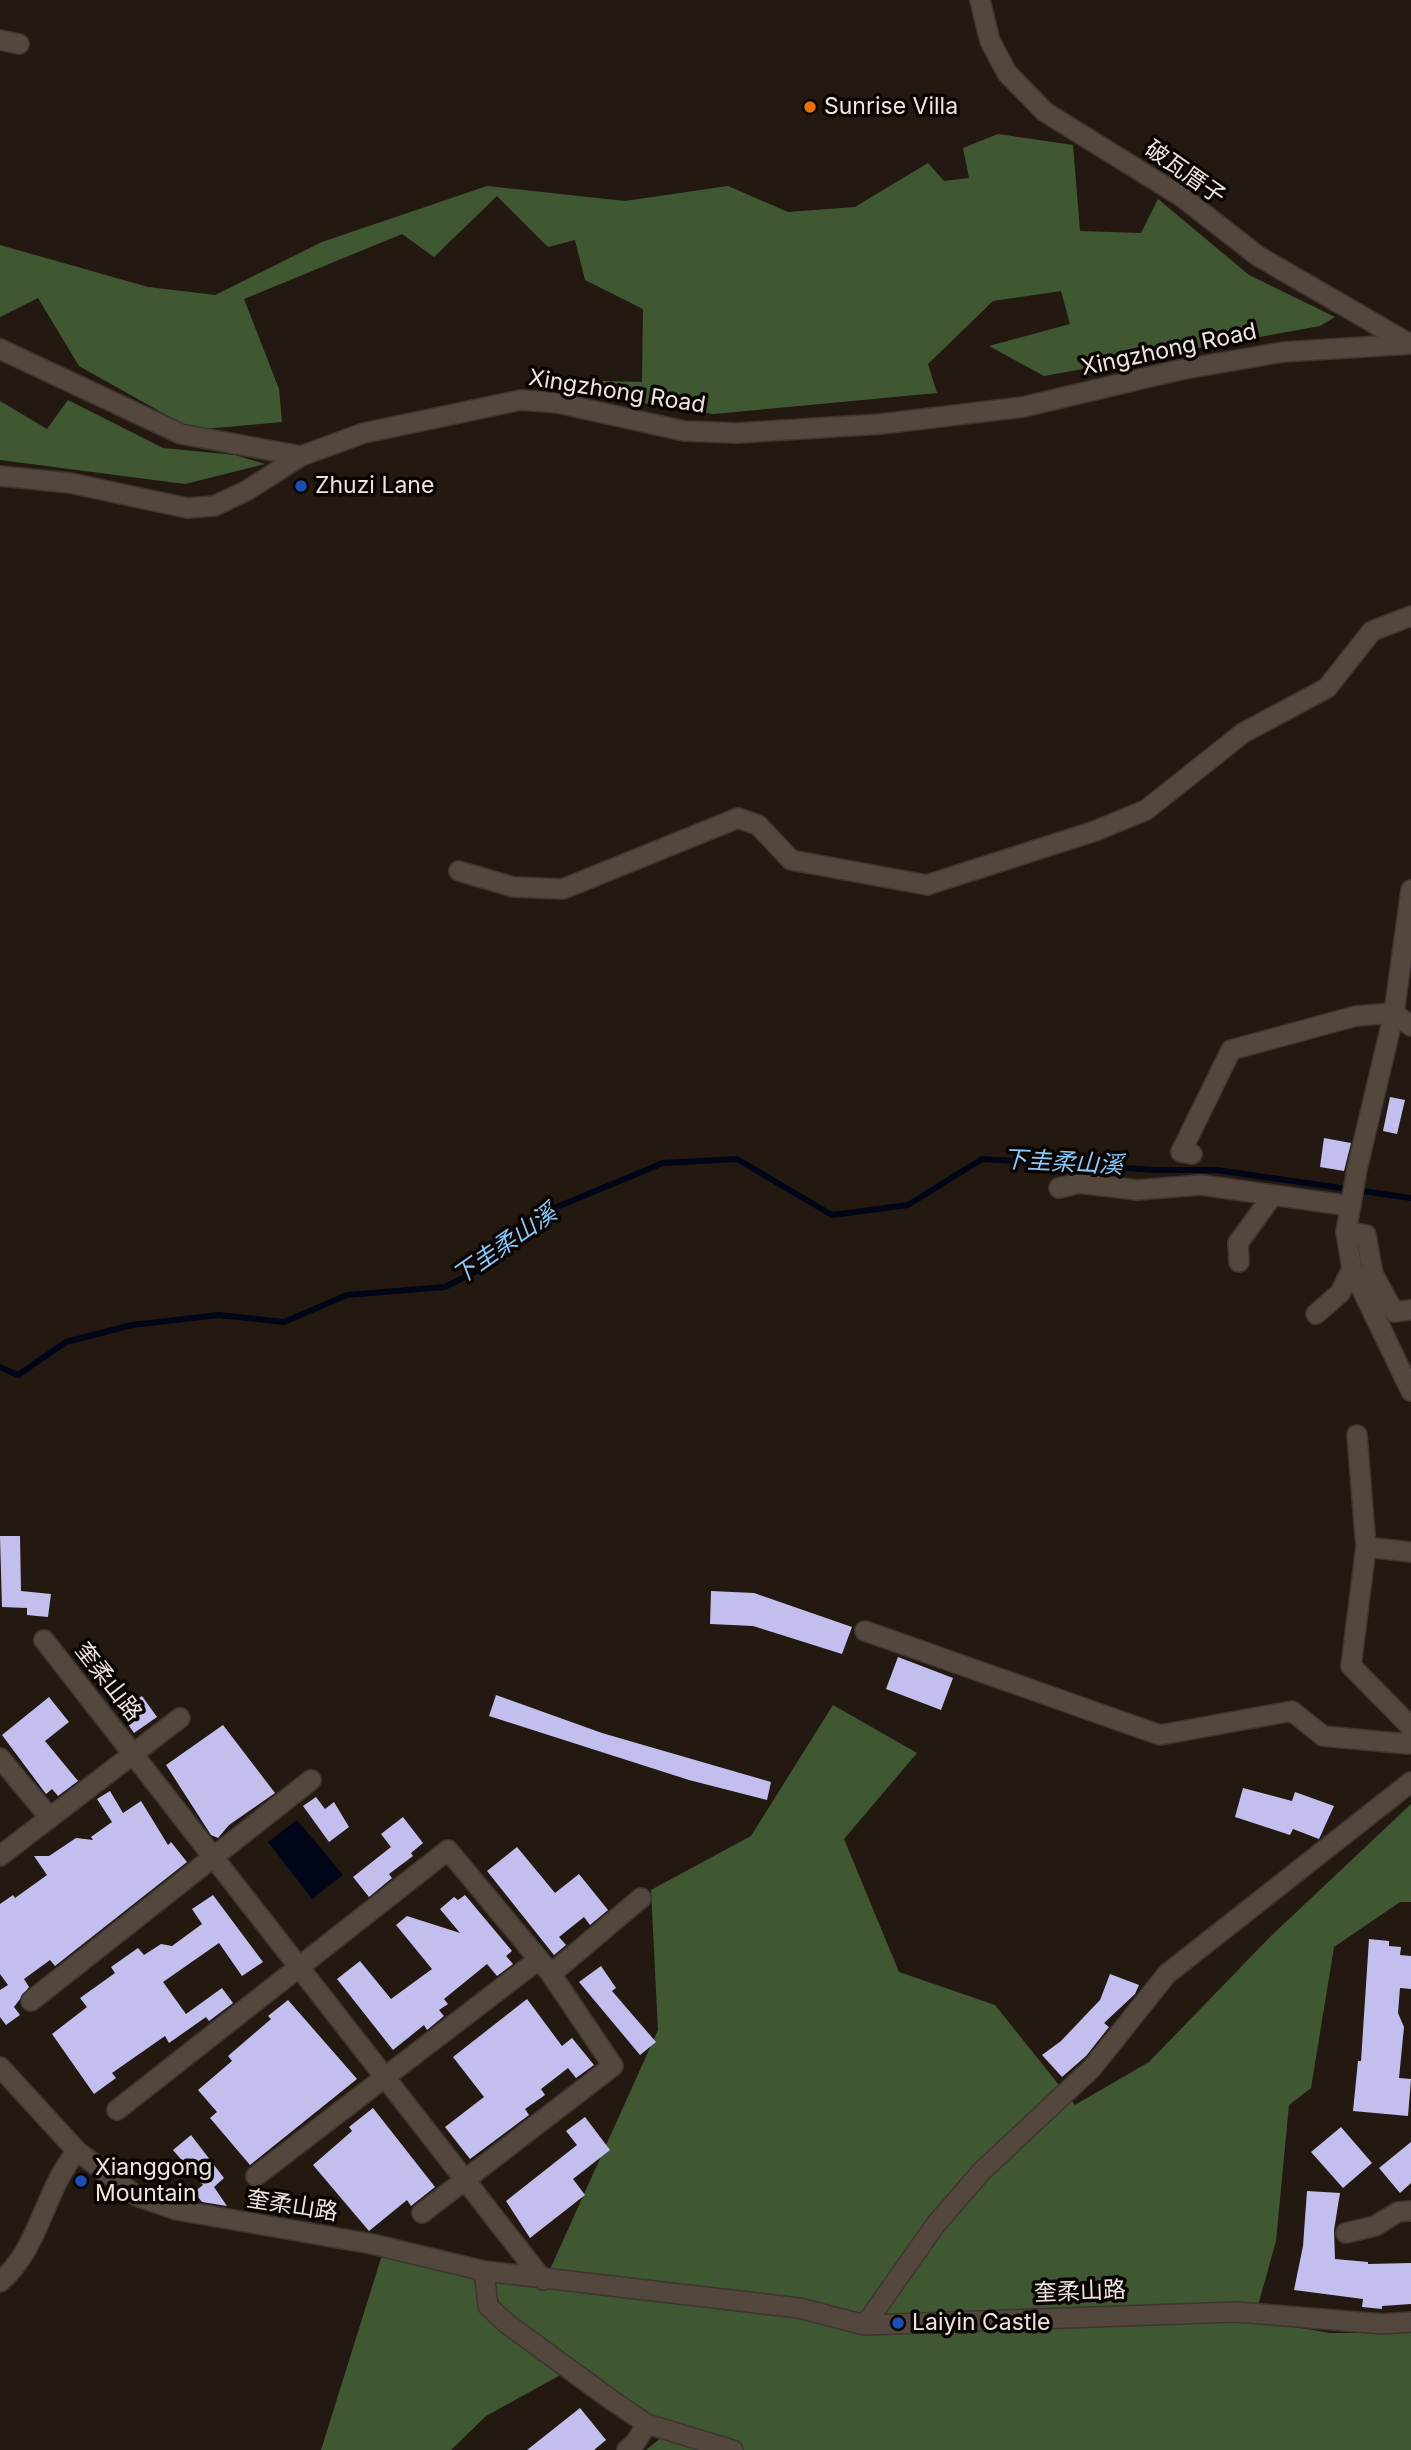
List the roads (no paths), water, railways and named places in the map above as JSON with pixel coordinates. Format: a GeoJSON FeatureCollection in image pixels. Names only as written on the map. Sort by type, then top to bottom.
{"type":"FeatureCollection","features":[{"type":"Feature","properties":{"kind":"street","name":"破瓦厝子"},"geometry":{"type":"LineString","coordinates":[[980,0],[990,41],[1007,74],[1045,112],[1171,190],[1258,256],[1410,344]]}},
{"type":"Feature","properties":{"kind":"street","name":"Xingzhong Road"},"geometry":{"type":"LineString","coordinates":[[0,476],[70,483],[187,508],[214,506],[302,456],[365,433],[520,400],[558,403],[684,431],[737,433],[881,424],[1023,407],[1180,370],[1283,352],[1410,344]]}},
{"type":"Feature","properties":{"kind":"street"},"geometry":{"type":"LineString","coordinates":[[0,349],[181,434],[302,456]]}},
{"type":"Feature","properties":{"kind":"street"},"geometry":{"type":"LineString","coordinates":[[459,871],[513,887],[563,889],[738,818],[758,825],[791,860],[927,885],[1095,831],[1146,810],[1243,733],[1327,688],[1373,631],[1411,616]]}},
{"type":"Feature","properties":{"kind":"street"},"geometry":{"type":"LineString","coordinates":[[1411,890],[1394,1013],[1357,1169],[1346,1232],[1352,1269],[1411,1391]]}},
{"type":"Feature","properties":{"kind":"street"},"geometry":{"type":"LineString","coordinates":[[1192,1154],[1181,1152],[1231,1050],[1356,1016],[1394,1013],[1411,1026]]}},
{"type":"Feature","properties":{"kind":"street"},"geometry":{"type":"LineString","coordinates":[[1059,1188],[1079,1183],[1136,1190],[1201,1185],[1273,1195],[1352,1201]]}},
{"type":"Feature","properties":{"kind":"street"},"geometry":{"type":"LineString","coordinates":[[1240,1262],[1238,1243],[1273,1195]]}},
{"type":"Feature","properties":{"kind":"street"},"geometry":{"type":"LineString","coordinates":[[1346,1232],[1366,1235],[1373,1274],[1394,1312],[1411,1310]]}},
{"type":"Feature","properties":{"kind":"street"},"geometry":{"type":"LineString","coordinates":[[1316,1314],[1340,1293],[1352,1269]]}},
{"type":"Feature","properties":{"kind":"street"},"geometry":{"type":"LineString","coordinates":[[1357,1434],[1366,1547],[1351,1666],[1411,1727]]}},
{"type":"Feature","properties":{"kind":"street"},"geometry":{"type":"LineString","coordinates":[[1366,1547],[1411,1552]]}},
{"type":"Feature","properties":{"kind":"street"},"geometry":{"type":"LineString","coordinates":[[865,1631],[1160,1735],[1292,1712],[1323,1736],[1408,1744],[1411,1737]]}},
{"type":"Feature","properties":{"kind":"street","name":"奎柔山路"},"geometry":{"type":"LineString","coordinates":[[44,1640],[543,2280]]}},
{"type":"Feature","properties":{"kind":"street","name":"奎柔山路"},"geometry":{"type":"LineString","coordinates":[[0,1856],[180,1718]]}},
{"type":"Feature","properties":{"kind":"street"},"geometry":{"type":"LineString","coordinates":[[0,1758],[50,1818]]}},
{"type":"Feature","properties":{"kind":"street"},"geometry":{"type":"LineString","coordinates":[[31,2001],[311,1780]]}},
{"type":"Feature","properties":{"kind":"street"},"geometry":{"type":"LineString","coordinates":[[865,2325],[936,2224],[974,2179],[1092,2068],[1167,1974],[1411,1782]]}},
{"type":"Feature","properties":{"kind":"street"},"geometry":{"type":"LineString","coordinates":[[117,2110],[448,1850],[544,1967],[613,2066],[422,2213]]}},
{"type":"Feature","properties":{"kind":"street","name":"奎柔山路"},"geometry":{"type":"LineString","coordinates":[[256,2176],[384,2076],[641,1898]]}},
{"type":"Feature","properties":{"kind":"street","name":"奎柔山路"},"geometry":{"type":"LineString","coordinates":[[0,2067],[77,2151],[137,2196],[177,2210],[372,2244],[484,2272],[799,2308],[865,2325],[1237,2312],[1383,2324],[1411,2322]]}},
{"type":"Feature","properties":{"kind":"street"},"geometry":{"type":"LineString","coordinates":[[0,2282],[27,2252],[60,2172],[77,2151]]}},
{"type":"Feature","properties":{"kind":"street"},"geometry":{"type":"LineString","coordinates":[[1346,2232],[1375,2226],[1398,2212],[1411,2211]]}},
{"type":"Feature","properties":{"kind":"street"},"geometry":{"type":"LineString","coordinates":[[484,2272],[488,2306],[506,2323],[647,2424],[733,2450]]}},
{"type":"Feature","properties":{"kind":"street"},"geometry":{"type":"LineString","coordinates":[[626,2450],[635,2443],[647,2424]]}},
{"type":"Feature","properties":{"kind":"water"},"geometry":{"type":"Polygon","coordinates":[[[297,1820],[343,1875],[312,1899],[268,1842],[297,1820]]]}},
{"type":"Feature","properties":{"kind":"waterway","name":"下圭柔山溪"},"geometry":{"type":"LineString","coordinates":[[0,1367],[18,1375],[66,1342],[132,1325],[219,1315],[284,1322],[347,1295],[445,1287],[475,1272],[552,1209],[663,1163],[737,1159],[832,1215],[908,1205],[982,1159],[1156,1170],[1216,1170],[1411,1198]]}},
{"type":"Feature","properties":{"kind":"place","name":"Sunrise Villa"},"geometry":{"type":"Point","coordinates":[810,107]}},
{"type":"Feature","properties":{"kind":"place","name":"Zhuzi Lane"},"geometry":{"type":"Point","coordinates":[301,486]}},
{"type":"Feature","properties":{"kind":"place","name":"Xianggong Mountain"},"geometry":{"type":"Point","coordinates":[81,2181]}},
{"type":"Feature","properties":{"kind":"place","name":"Laiyin Castle"},"geometry":{"type":"Point","coordinates":[898,2323]}}]}
